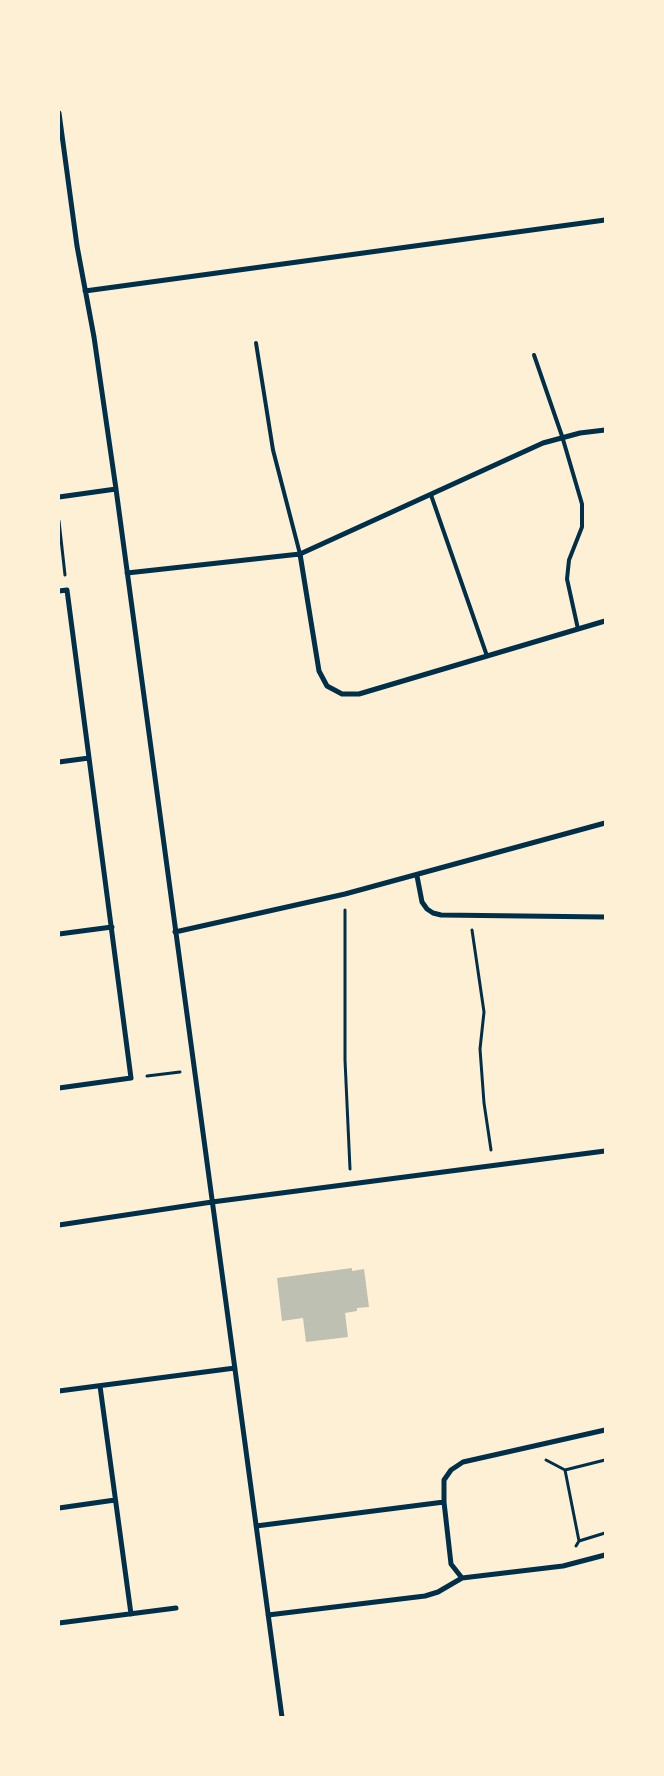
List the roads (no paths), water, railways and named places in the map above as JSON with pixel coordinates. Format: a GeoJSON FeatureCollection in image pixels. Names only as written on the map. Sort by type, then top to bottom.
{"type":"FeatureCollection","features":[{"type":"Feature","properties":{"kind":"street"},"geometry":{"type":"LineString","coordinates":[[59,113],[84,291],[94,337],[116,489],[282,1717]]}},
{"type":"Feature","properties":{"kind":"street"},"geometry":{"type":"LineString","coordinates":[[84,291],[605,220]]}},
{"type":"Feature","properties":{"kind":"street"},"geometry":{"type":"LineString","coordinates":[[127,573],[300,554],[543,443],[562,436],[605,430]]}},
{"type":"Feature","properties":{"kind":"street"},"geometry":{"type":"LineString","coordinates":[[59,497],[116,489]]}},
{"type":"Feature","properties":{"kind":"street"},"geometry":{"type":"LineString","coordinates":[[300,554],[319,670],[327,686],[342,694],[359,694],[605,621]]}},
{"type":"Feature","properties":{"kind":"street"},"geometry":{"type":"LineString","coordinates":[[59,591],[67,590],[131,1078],[59,1088]]}},
{"type":"Feature","properties":{"kind":"street"},"geometry":{"type":"LineString","coordinates":[[59,762],[89,758]]}},
{"type":"Feature","properties":{"kind":"street"},"geometry":{"type":"LineString","coordinates":[[175,932],[345,894],[605,823]]}},
{"type":"Feature","properties":{"kind":"street"},"geometry":{"type":"LineString","coordinates":[[416,876],[422,902],[427,909],[441,915],[605,917]]}},
{"type":"Feature","properties":{"kind":"street"},"geometry":{"type":"LineString","coordinates":[[59,934],[112,927]]}},
{"type":"Feature","properties":{"kind":"street"},"geometry":{"type":"LineString","coordinates":[[59,1225],[212,1202],[605,1151]]}},
{"type":"Feature","properties":{"kind":"street"},"geometry":{"type":"LineString","coordinates":[[59,1391],[235,1368]]}},
{"type":"Feature","properties":{"kind":"street"},"geometry":{"type":"LineString","coordinates":[[100,1386],[131,1614]]}},
{"type":"Feature","properties":{"kind":"street"},"geometry":{"type":"LineString","coordinates":[[462,1578],[451,1564],[444,1502],[444,1480],[451,1470],[463,1462],[605,1430]]}},
{"type":"Feature","properties":{"kind":"street"},"geometry":{"type":"LineString","coordinates":[[59,1508],[115,1500]]}},
{"type":"Feature","properties":{"kind":"street"},"geometry":{"type":"LineString","coordinates":[[256,1526],[444,1502]]}},
{"type":"Feature","properties":{"kind":"street"},"geometry":{"type":"LineString","coordinates":[[268,1615],[425,1596],[438,1592],[462,1578],[563,1566],[605,1555]]}},
{"type":"Feature","properties":{"kind":"street"},"geometry":{"type":"LineString","coordinates":[[59,1624],[176,1608]]}},
{"type":"Feature","properties":{"kind":"lane"},"geometry":{"type":"LineString","coordinates":[[256,343],[273,450],[300,554]]}},
{"type":"Feature","properties":{"kind":"lane"},"geometry":{"type":"LineString","coordinates":[[534,355],[562,436],[582,504],[582,527],[569,560],[567,579],[578,629]]}},
{"type":"Feature","properties":{"kind":"lane"},"geometry":{"type":"LineString","coordinates":[[431,495],[487,656]]}}]}
